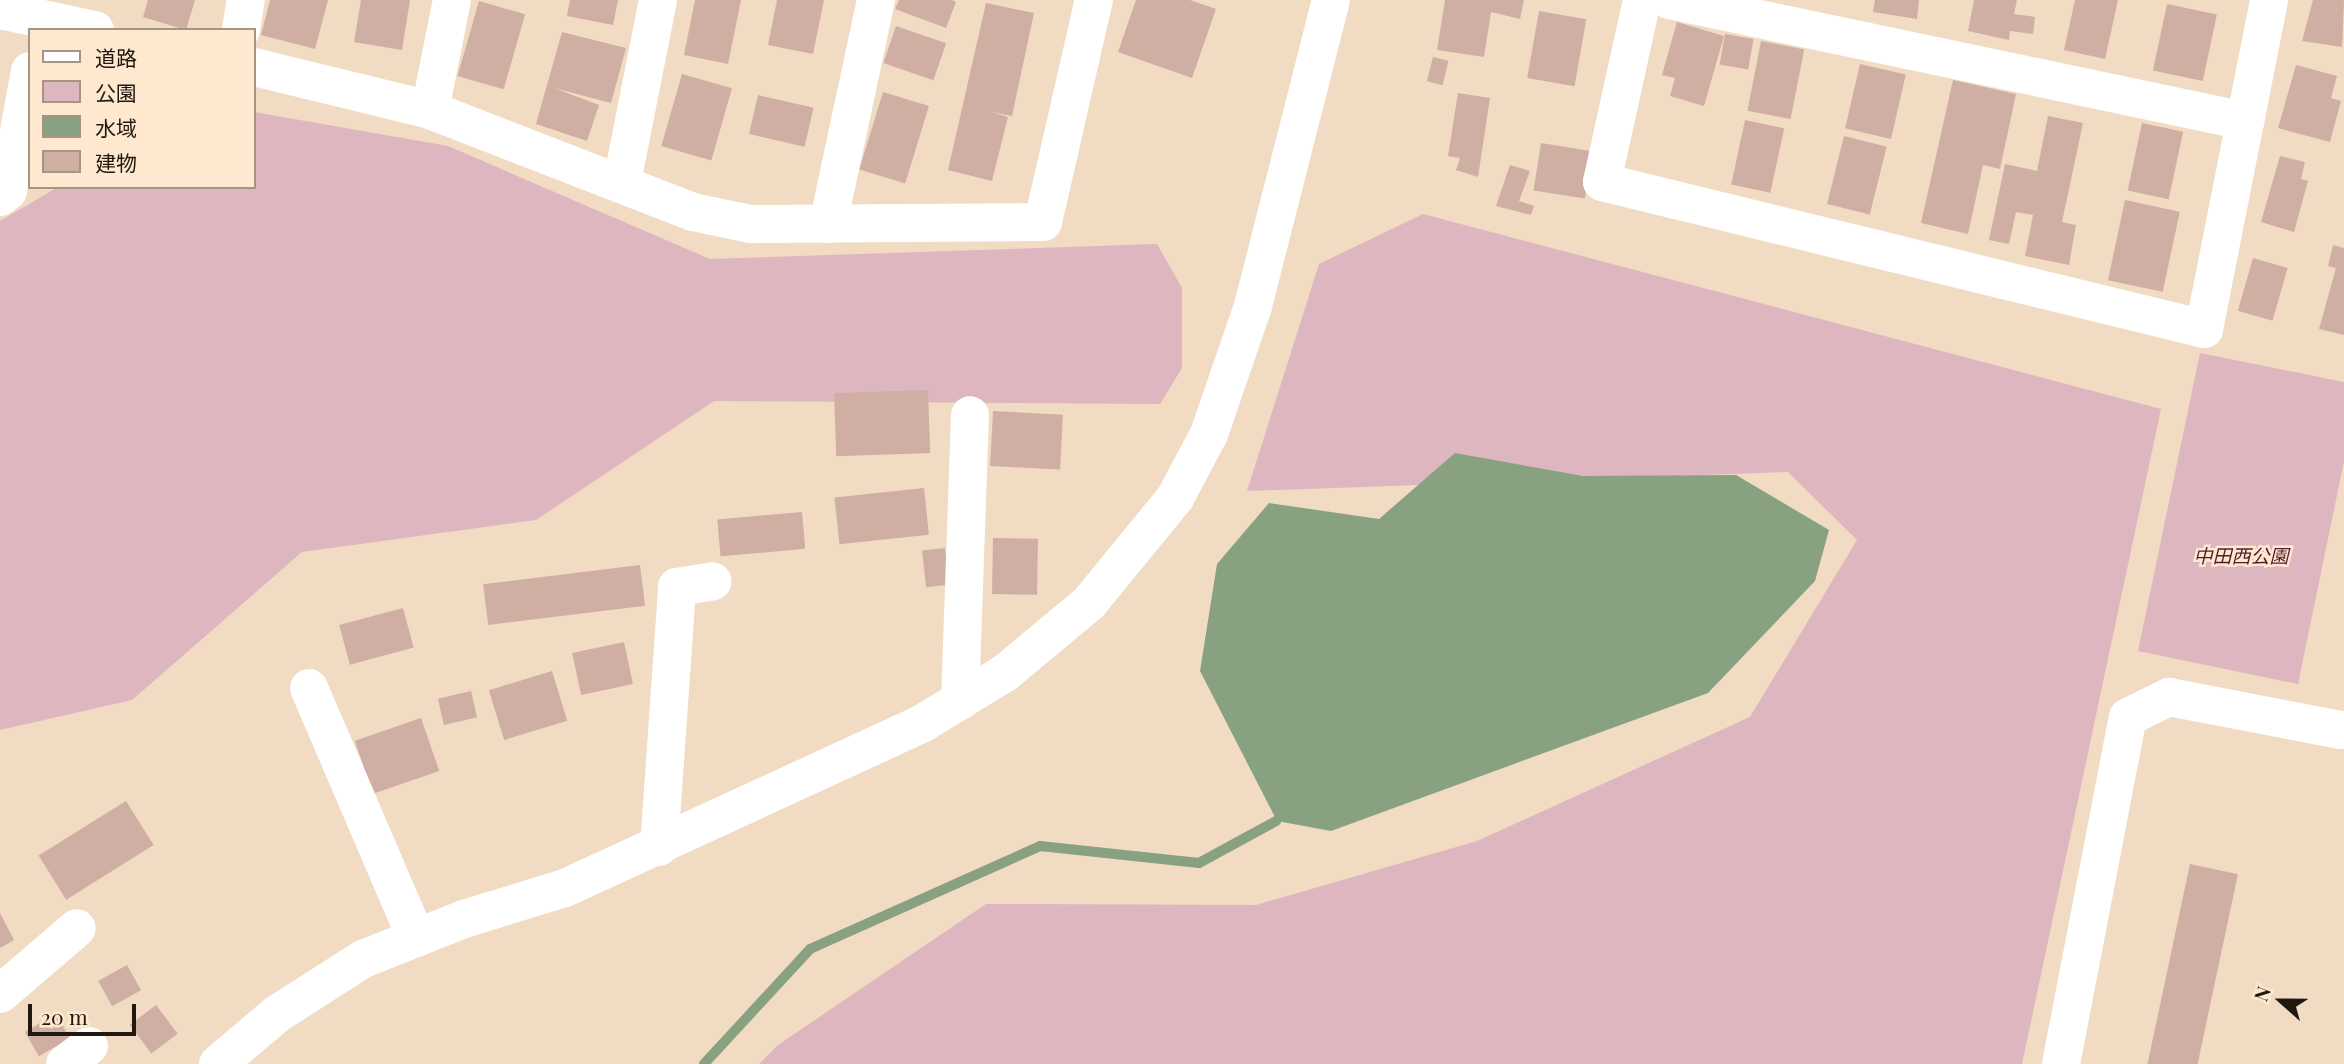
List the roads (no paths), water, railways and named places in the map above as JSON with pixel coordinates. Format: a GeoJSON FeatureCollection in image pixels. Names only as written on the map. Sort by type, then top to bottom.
{"type":"FeatureCollection","features":[{"type":"Feature","properties":{"kind":"street"},"geometry":{"type":"LineString","coordinates":[[241,28],[246,0]]}},
{"type":"Feature","properties":{"kind":"street"},"geometry":{"type":"LineString","coordinates":[[430,110],[452,0]]}},
{"type":"Feature","properties":{"kind":"street"},"geometry":{"type":"LineString","coordinates":[[622,183],[658,0]]}},
{"type":"Feature","properties":{"kind":"street"},"geometry":{"type":"LineString","coordinates":[[828,223],[876,0]]}},
{"type":"Feature","properties":{"kind":"street"},"geometry":{"type":"LineString","coordinates":[[256,67],[430,110],[693,212],[750,224],[1043,222],[1094,0]]}},
{"type":"Feature","properties":{"kind":"street"},"geometry":{"type":"LineString","coordinates":[[218,1064],[277,1014],[363,959],[416,938],[565,888],[828,769],[960,701],[1005,673],[1089,603],[1175,498],[1209,434],[1253,306],[1331,0]]}},
{"type":"Feature","properties":{"kind":"street"},"geometry":{"type":"LineString","coordinates":[[1642,0],[1602,182],[2204,328],[2270,0]]}},
{"type":"Feature","properties":{"kind":"street"},"geometry":{"type":"LineString","coordinates":[[1669,0],[2245,121]]}},
{"type":"Feature","properties":{"kind":"street"},"geometry":{"type":"LineString","coordinates":[[0,9],[87,28]]}},
{"type":"Feature","properties":{"kind":"street"},"geometry":{"type":"LineString","coordinates":[[0,197],[8,191],[28,82]]}},
{"type":"Feature","properties":{"kind":"street"},"geometry":{"type":"LineString","coordinates":[[960,701],[970,415]]}},
{"type":"Feature","properties":{"kind":"street"},"geometry":{"type":"LineString","coordinates":[[659,847],[677,587],[713,581]]}},
{"type":"Feature","properties":{"kind":"street"},"geometry":{"type":"LineString","coordinates":[[309,688],[416,938]]}},
{"type":"Feature","properties":{"kind":"street"},"geometry":{"type":"LineString","coordinates":[[2061,1064],[2128,717],[2169,697],[2343,725]]}},
{"type":"Feature","properties":{"kind":"street"},"geometry":{"type":"LineString","coordinates":[[0,994],[77,928]]}},
{"type":"Feature","properties":{"kind":"water"},"geometry":{"type":"Polygon","coordinates":[[[1455,453],[1583,476],[1736,475],[1829,530],[1815,581],[1708,693],[1331,831],[1277,821],[1200,671],[1217,564],[1269,503],[1379,519],[1455,453]]]}},
{"type":"Feature","properties":{"kind":"waterway"},"geometry":{"type":"LineString","coordinates":[[704,1064],[810,949],[1040,846],[1199,863],[1276,821]]}},
{"type":"Feature","properties":{"kind":"park label","name":"中田西公園"},"geometry":{"type":"Point","coordinates":[2241,556]}}]}
